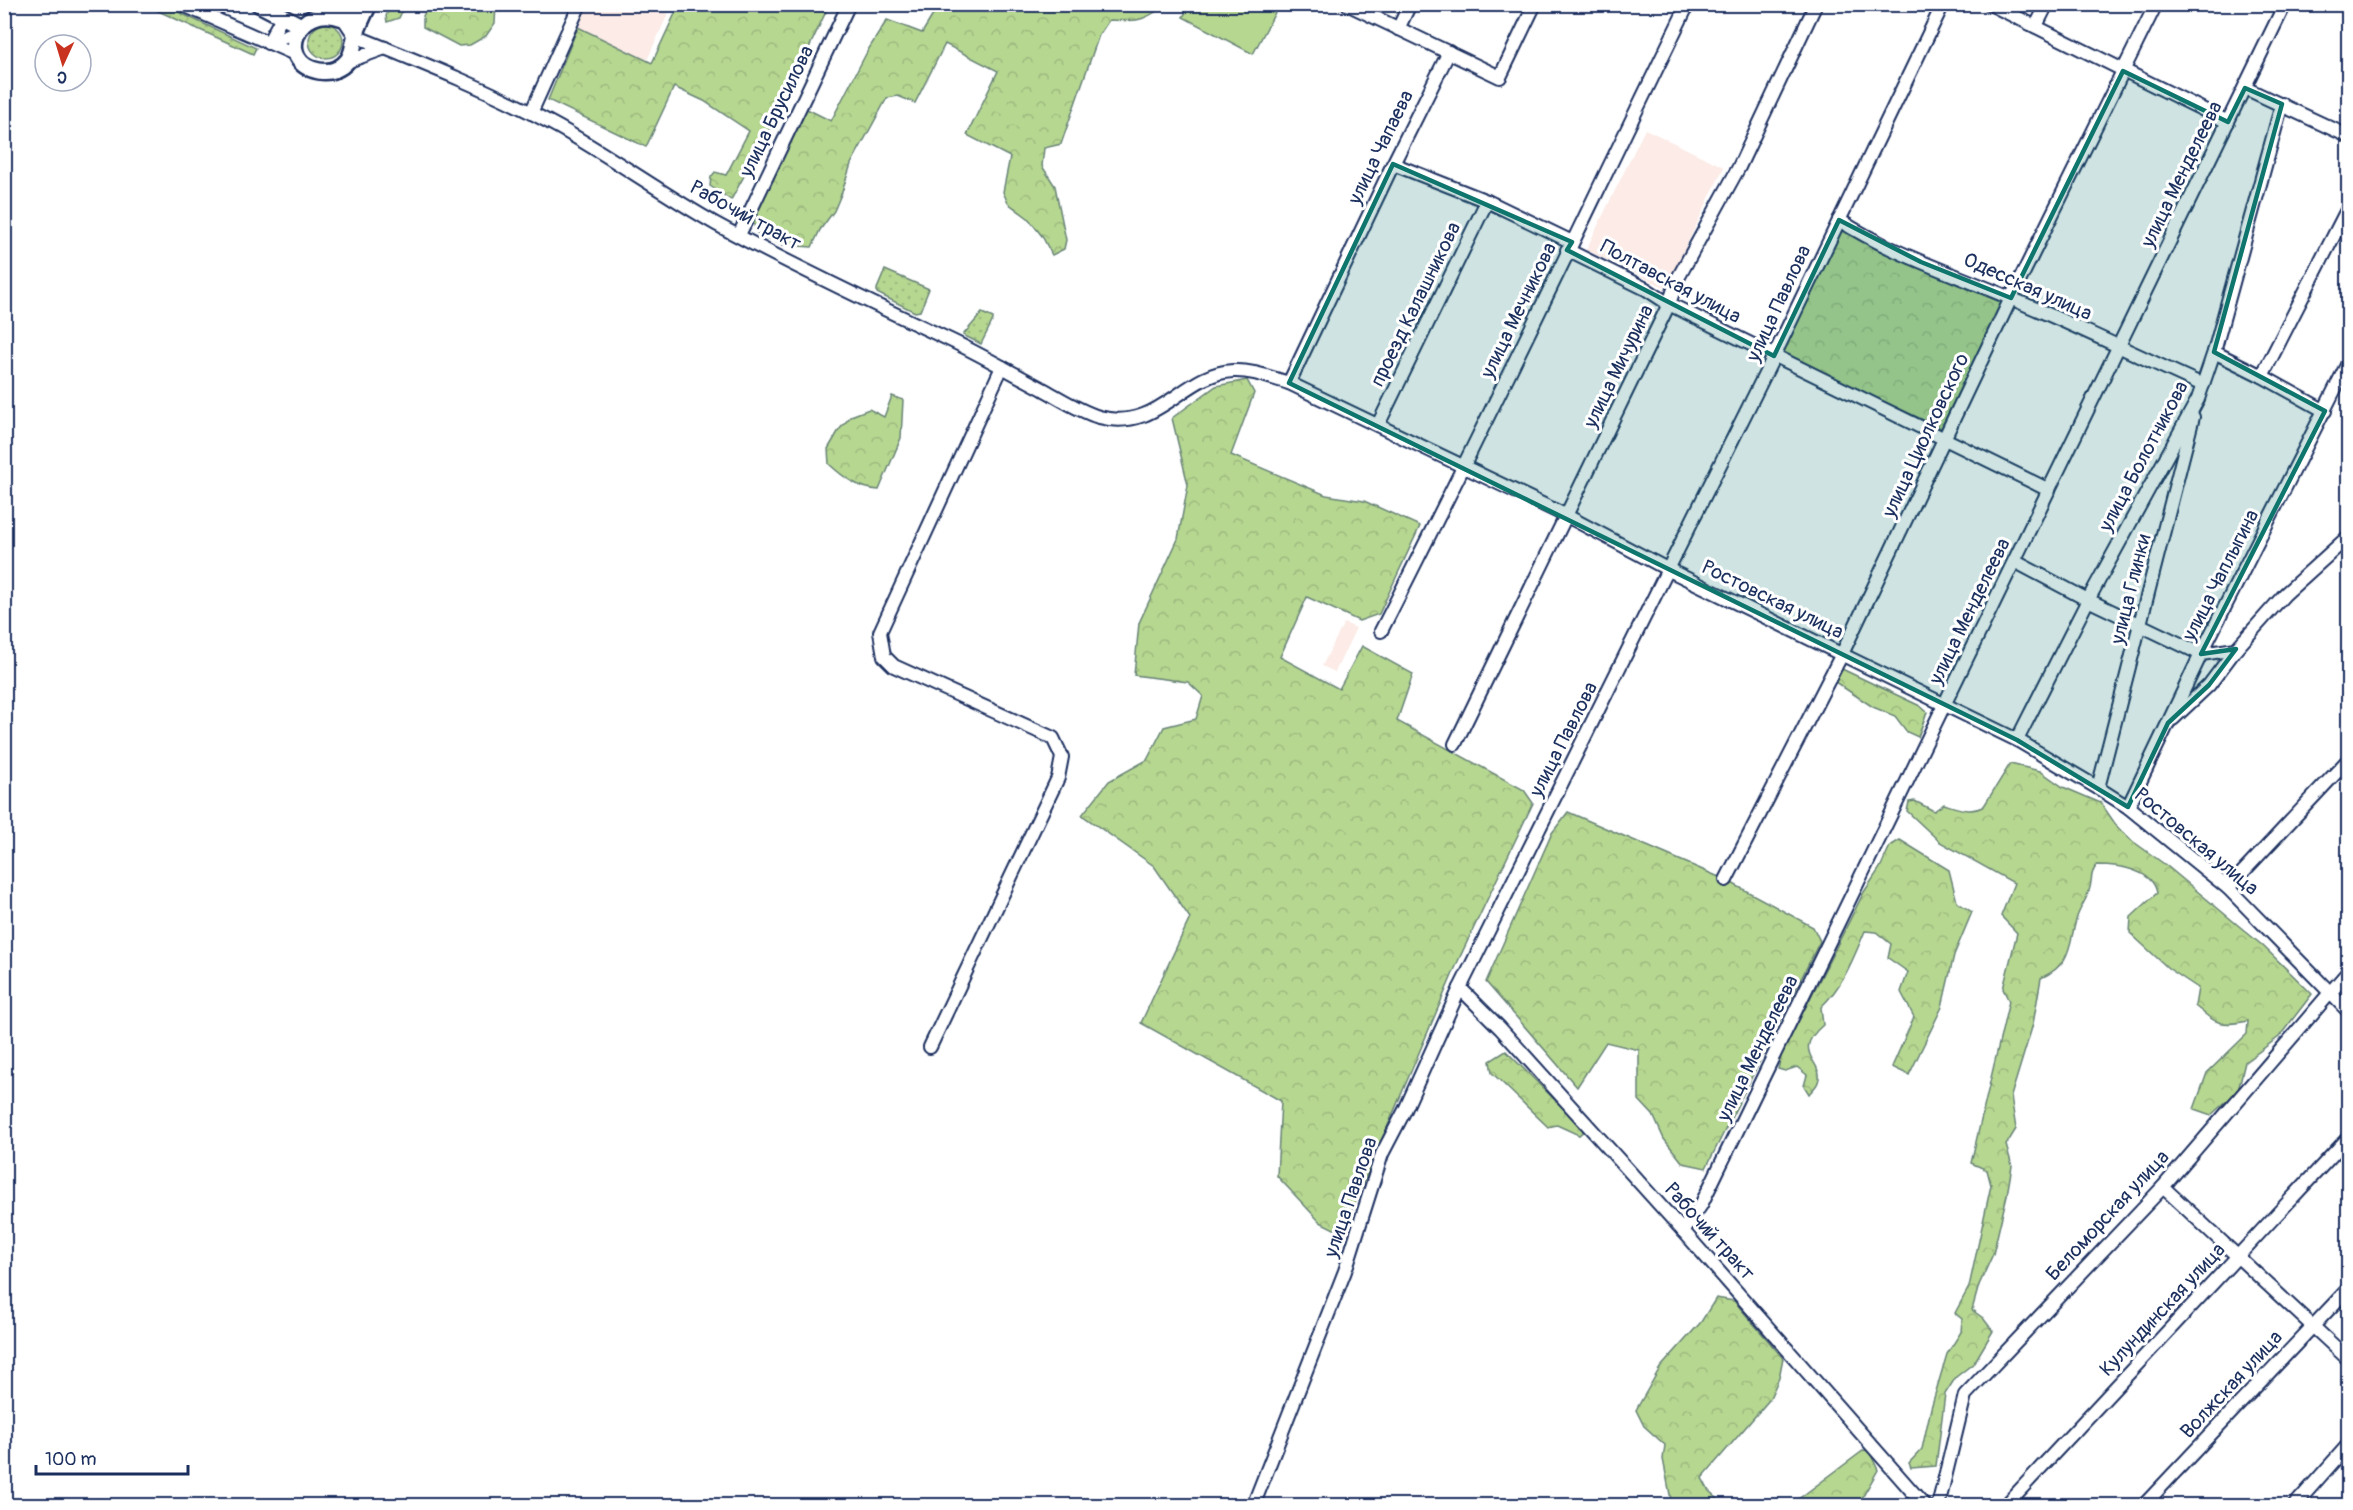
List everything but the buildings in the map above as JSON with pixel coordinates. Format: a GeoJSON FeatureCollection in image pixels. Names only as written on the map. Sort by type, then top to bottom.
{"type":"FeatureCollection","features":[{"type":"Feature","properties":{"kind":"main road"},"geometry":{"type":"LineString","coordinates":[[259,4],[282,16],[297,29]]}},
{"type":"Feature","properties":{"kind":"main road"},"geometry":{"type":"LineString","coordinates":[[367,7],[355,36],[354,47],[346,62],[332,70],[316,70],[308,67],[297,55],[294,40],[297,29],[304,19],[318,12],[327,11],[343,18],[367,7]]}},
{"type":"Feature","properties":{"kind":"street"},"geometry":{"type":"LineString","coordinates":[[182,4],[297,55]]}},
{"type":"Feature","properties":{"kind":"street"},"geometry":{"type":"LineString","coordinates":[[531,113],[580,4]]}},
{"type":"Feature","properties":{"kind":"street","name":"улица Брусилова"},"geometry":{"type":"LineString","coordinates":[[739,235],[849,4]]}},
{"type":"Feature","properties":{"kind":"street"},"geometry":{"type":"LineString","coordinates":[[1347,4],[1500,77],[1535,4]]}},
{"type":"Feature","properties":{"kind":"street"},"geometry":{"type":"LineString","coordinates":[[1398,28],[1410,4]]}},
{"type":"Feature","properties":{"kind":"street","name":"улица Мечникова"},"geometry":{"type":"LineString","coordinates":[[1381,631],[1464,467],[1688,4]]}},
{"type":"Feature","properties":{"kind":"street","name":"улица Мичурина"},"geometry":{"type":"LineString","coordinates":[[1455,744],[1568,516],[1669,304],[1677,280],[1738,166],[1816,4]]}},
{"type":"Feature","properties":{"kind":"street","name":"улица Павлова"},"geometry":{"type":"LineString","coordinates":[[1253,1506],[1345,1271],[1382,1154],[1405,1110],[1460,988],[1669,570],[1943,4]]}},
{"type":"Feature","properties":{"kind":"street"},"geometry":{"type":"LineString","coordinates":[[1990,4],[2228,122]]}},
{"type":"Feature","properties":{"kind":"street"},"geometry":{"type":"LineString","coordinates":[[2036,26],[2047,4]]}},
{"type":"Feature","properties":{"kind":"street","name":"улица Циолковского"},"geometry":{"type":"LineString","coordinates":[[1726,880],[1842,654],[2011,298],[2156,4]]}},
{"type":"Feature","properties":{"kind":"street","name":"улица Менделеева"},"geometry":{"type":"LineString","coordinates":[[1683,1231],[1701,1205],[2016,562],[2285,4]]}},
{"type":"Feature","properties":{"kind":"street"},"geometry":{"type":"LineString","coordinates":[[268,44],[282,16]]}},
{"type":"Feature","properties":{"kind":"street"},"geometry":{"type":"LineString","coordinates":[[343,18],[355,36]]}},
{"type":"Feature","properties":{"kind":"street"},"geometry":{"type":"LineString","coordinates":[[268,44],[297,29]]}},
{"type":"Feature","properties":{"kind":"street","name":"Рабочий тракт"},"geometry":{"type":"LineString","coordinates":[[355,36],[484,90],[531,113],[563,130],[662,193],[833,286],[1002,367],[1083,411],[1120,421]]}},
{"type":"Feature","properties":{"kind":"street"},"geometry":{"type":"LineString","coordinates":[[346,62],[385,48]]}},
{"type":"Feature","properties":{"kind":"street","name":"улица Чапаева"},"geometry":{"type":"LineString","coordinates":[[1289,383],[1449,52]]}},
{"type":"Feature","properties":{"kind":"street"},"geometry":{"type":"LineString","coordinates":[[2245,88],[2349,136]]}},
{"type":"Feature","properties":{"kind":"street","name":"улица Болотникова"},"geometry":{"type":"LineString","coordinates":[[2017,740],[2088,600],[2198,399],[2214,352],[2282,104]]}},
{"type":"Feature","properties":{"kind":"street","name":"Полтавская улица"},"geometry":{"type":"LineString","coordinates":[[1393,164],[1487,201],[1669,304],[2049,490]]}},
{"type":"Feature","properties":{"kind":"street","name":"проезд Калашникова"},"geometry":{"type":"LineString","coordinates":[[1378,425],[1487,201]]}},
{"type":"Feature","properties":{"kind":"street"},"geometry":{"type":"LineString","coordinates":[[2262,376],[2349,208]]}},
{"type":"Feature","properties":{"kind":"street","name":"Одесская улица"},"geometry":{"type":"LineString","coordinates":[[1839,220],[1861,234],[1921,262],[2011,298],[2203,385]]}},
{"type":"Feature","properties":{"kind":"street"},"geometry":{"type":"LineString","coordinates":[[2214,352],[2325,411]]}},
{"type":"Feature","properties":{"kind":"street","name":"улица Чаплыгина"},"geometry":{"type":"LineString","coordinates":[[2128,807],[2201,654],[2349,363]]}},
{"type":"Feature","properties":{"kind":"street"},"geometry":{"type":"LineString","coordinates":[[930,1047],[1058,778],[1062,757],[1053,738],[894,666],[884,656],[880,632],[1002,367]]}},
{"type":"Feature","properties":{"kind":"street","name":"Ростовская улица"},"geometry":{"type":"LineString","coordinates":[[1120,421],[1141,417],[1214,375],[1233,371],[1253,373],[1289,383],[1568,516],[1669,570],[2017,740],[2128,807],[2228,888],[2349,1011]]}},
{"type":"Feature","properties":{"kind":"street","name":"улица Глинки"},"geometry":{"type":"LineString","coordinates":[[2098,788],[2198,399]]}},
{"type":"Feature","properties":{"kind":"street"},"geometry":{"type":"LineString","coordinates":[[2168,723],[2209,684],[2236,648],[2285,594],[2349,537]]}},
{"type":"Feature","properties":{"kind":"street"},"geometry":{"type":"LineString","coordinates":[[2016,562],[2088,600],[2201,654],[2236,648]]}},
{"type":"Feature","properties":{"kind":"street"},"geometry":{"type":"LineString","coordinates":[[2228,888],[2349,760]]}},
{"type":"Feature","properties":{"kind":"street","name":"Беломорская улица"},"geometry":{"type":"LineString","coordinates":[[1938,1506],[1965,1395],[2163,1186],[2329,992],[2349,972]]}},
{"type":"Feature","properties":{"kind":"street","name":"Рабочий тракт"},"geometry":{"type":"LineString","coordinates":[[1460,988],[1500,1028],[1683,1231],[1925,1506]]}},
{"type":"Feature","properties":{"kind":"street","name":"Кулундинская улица"},"geometry":{"type":"LineString","coordinates":[[2005,1506],[2349,1138]]}},
{"type":"Feature","properties":{"kind":"street"},"geometry":{"type":"LineString","coordinates":[[2163,1186],[2349,1359]]}},
{"type":"Feature","properties":{"kind":"street","name":"Волжская улица"},"geometry":{"type":"LineString","coordinates":[[2143,1506],[2349,1289]]}},
{"type":"Feature","properties":{"kind":"street"},"geometry":{"type":"LineString","coordinates":[[2294,1506],[2349,1446]]}},
{"type":"Feature","properties":{"kind":"highlighted area"},"geometry":{"type":"Polygon","coordinates":[[[2123,71],[2228,122],[2245,88],[2282,104],[2214,352],[2325,411],[2201,654],[2236,649],[2209,685],[2168,723],[2128,807],[2017,740],[1289,383],[1393,164],[1572,242],[1567,250],[1774,356],[1839,220],[1921,262],[2011,298],[2123,71]]]}},
{"type":"Feature","properties":{"kind":"shaded area"},"geometry":{"type":"Polygon","coordinates":[[[588,4],[672,5],[647,60],[578,27],[588,4]]]}},
{"type":"Feature","properties":{"kind":"shaded area"},"geometry":{"type":"Polygon","coordinates":[[[1645,129],[1724,167],[1666,288],[1586,250],[1645,129]]]}},
{"type":"Feature","properties":{"kind":"shaded area"},"geometry":{"type":"Polygon","coordinates":[[[1344,623],[1356,628],[1335,672],[1322,666],[1344,623]]]}},
{"type":"Feature","properties":{"kind":"green space"},"geometry":{"type":"Polygon","coordinates":[[[1156,4],[1161,8],[1142,19],[1109,20],[1099,35],[1061,144],[1044,148],[1042,166],[1055,186],[1066,240],[1064,249],[1052,255],[1042,236],[1028,218],[1008,203],[1003,192],[1010,157],[967,135],[998,71],[945,44],[915,103],[898,96],[887,98],[851,164],[834,211],[820,230],[812,247],[783,245],[757,233],[752,219],[801,116],[807,109],[831,121],[868,50],[887,20],[922,33],[939,5],[1156,4]]]}},
{"type":"Feature","properties":{"kind":"green space"},"geometry":{"type":"Polygon","coordinates":[[[145,5],[163,5],[256,48],[253,54],[145,5]]]}},
{"type":"Feature","properties":{"kind":"green space"},"geometry":{"type":"Polygon","coordinates":[[[391,5],[405,5],[399,18],[387,22],[386,16],[391,5]]]}},
{"type":"Feature","properties":{"kind":"green space"},"geometry":{"type":"Polygon","coordinates":[[[429,5],[496,5],[495,23],[486,36],[470,45],[459,46],[423,27],[423,16],[429,5]]]}},
{"type":"Feature","properties":{"kind":"green space"},"geometry":{"type":"Polygon","coordinates":[[[679,5],[829,5],[781,108],[731,200],[710,186],[711,177],[715,172],[726,175],[749,131],[704,101],[674,87],[646,147],[548,100],[578,27],[652,63],[679,5]]]}},
{"type":"Feature","properties":{"kind":"green space"},"geometry":{"type":"Polygon","coordinates":[[[1190,5],[1279,5],[1253,54],[1183,17],[1190,5]]]}},
{"type":"Feature","properties":{"kind":"green space"},"geometry":{"type":"Polygon","coordinates":[[[326,24],[338,29],[343,41],[338,53],[326,58],[314,53],[309,41],[314,29],[326,24]]]}},
{"type":"Feature","properties":{"kind":"green space"},"geometry":{"type":"Polygon","coordinates":[[[1841,231],[2003,300],[1941,428],[1782,355],[1841,231]]]}},
{"type":"Feature","properties":{"kind":"green space"},"geometry":{"type":"Polygon","coordinates":[[[885,270],[929,289],[920,311],[915,312],[877,293],[885,270]]]}},
{"type":"Feature","properties":{"kind":"green space"},"geometry":{"type":"Polygon","coordinates":[[[982,313],[993,320],[981,344],[963,335],[982,313]]]}},
{"type":"Feature","properties":{"kind":"green space"},"geometry":{"type":"Polygon","coordinates":[[[1247,380],[1254,393],[1231,455],[1326,495],[1364,501],[1420,526],[1379,614],[1359,621],[1307,597],[1280,657],[1339,689],[1362,646],[1413,674],[1397,721],[1524,790],[1533,803],[1459,959],[1342,1233],[1320,1222],[1277,1176],[1281,1101],[1141,1023],[1190,918],[1154,866],[1082,815],[1109,781],[1147,760],[1164,727],[1196,719],[1203,696],[1188,682],[1134,675],[1139,623],[1178,539],[1188,485],[1172,418],[1216,386],[1247,380]]]}},
{"type":"Feature","properties":{"kind":"green space"},"geometry":{"type":"Polygon","coordinates":[[[892,396],[903,400],[901,438],[879,490],[858,485],[829,464],[828,449],[839,430],[851,416],[869,409],[884,417],[892,396]]]}},
{"type":"Feature","properties":{"kind":"green space"},"geometry":{"type":"Polygon","coordinates":[[[1842,669],[1920,706],[1927,712],[1918,737],[1907,732],[1895,716],[1873,707],[1835,682],[1842,669]]]}},
{"type":"Feature","properties":{"kind":"green space"},"geometry":{"type":"Polygon","coordinates":[[[2010,764],[2040,771],[2063,787],[2101,803],[2118,828],[2131,840],[2167,866],[2263,946],[2312,994],[2279,1037],[2245,1062],[2238,1091],[2211,1115],[2194,1109],[2207,1073],[2247,1034],[2248,1021],[2225,1023],[2209,1017],[2195,1006],[2198,988],[2168,968],[2130,933],[2131,917],[2157,893],[2149,878],[2133,870],[2097,865],[2088,894],[2077,917],[2068,953],[2059,966],[2041,978],[2033,1024],[2011,1096],[2016,1129],[2006,1145],[2012,1166],[2007,1195],[1993,1254],[1979,1285],[1972,1310],[1983,1318],[1993,1331],[1974,1363],[1956,1377],[1945,1394],[1936,1466],[1911,1468],[1909,1463],[1922,1449],[1947,1354],[1961,1332],[1962,1319],[1955,1313],[1969,1287],[1991,1185],[1987,1170],[1971,1163],[2009,1001],[2003,989],[2017,933],[2001,916],[2014,883],[1940,842],[1907,811],[1909,802],[1915,801],[1934,811],[1944,804],[1964,810],[1974,810],[1984,806],[2010,764]]]}},
{"type":"Feature","properties":{"kind":"green space"},"geometry":{"type":"Polygon","coordinates":[[[1568,812],[1726,880],[1813,927],[1820,941],[1706,1168],[1683,1163],[1664,1139],[1653,1115],[1639,1100],[1639,1050],[1606,1042],[1577,1087],[1486,982],[1552,833],[1568,812]]]}},
{"type":"Feature","properties":{"kind":"green space"},"geometry":{"type":"Polygon","coordinates":[[[1900,840],[1949,870],[1957,902],[1972,912],[1954,955],[1942,1007],[1909,1075],[1892,1067],[1914,1017],[1901,992],[1908,972],[1888,958],[1891,944],[1876,932],[1865,931],[1841,981],[1821,1007],[1823,1025],[1809,1043],[1809,1051],[1819,1075],[1817,1084],[1809,1094],[1804,1086],[1807,1075],[1797,1067],[1785,1071],[1778,1069],[1781,1056],[1864,892],[1880,868],[1890,846],[1900,840]]]}},
{"type":"Feature","properties":{"kind":"green space"},"geometry":{"type":"Polygon","coordinates":[[[1506,1051],[1585,1130],[1579,1135],[1557,1125],[1548,1127],[1492,1073],[1490,1061],[1506,1051]]]}},
{"type":"Feature","properties":{"kind":"green space"},"geometry":{"type":"Polygon","coordinates":[[[1716,1298],[1734,1301],[1783,1358],[1779,1378],[1769,1400],[1702,1478],[1709,1491],[1725,1505],[1672,1505],[1663,1459],[1665,1445],[1644,1426],[1636,1410],[1660,1368],[1701,1322],[1716,1298]]]}},
{"type":"Feature","properties":{"kind":"green space"},"geometry":{"type":"Polygon","coordinates":[[[1864,1450],[1869,1451],[1878,1470],[1858,1505],[1789,1506],[1864,1450]]]}}]}
